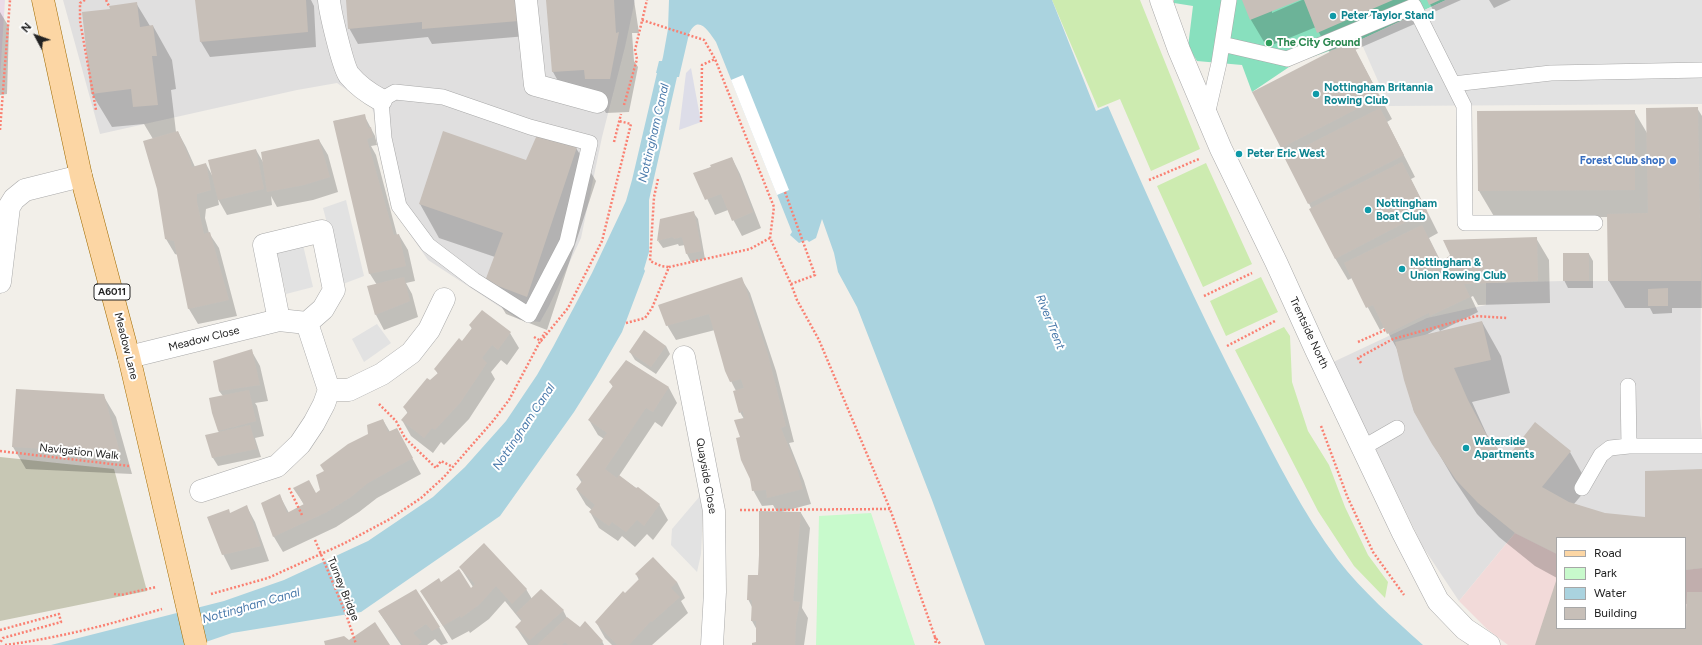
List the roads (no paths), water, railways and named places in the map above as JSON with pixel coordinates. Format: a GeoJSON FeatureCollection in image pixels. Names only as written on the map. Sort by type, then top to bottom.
{"type":"FeatureCollection","features":[{"type":"Feature","properties":{"kind":"main road","name":"Meadow Lane"},"geometry":{"type":"LineString","coordinates":[[43,0],[81,176],[129,357],[196,645]]}},
{"type":"Feature","properties":{"kind":"street"},"geometry":{"type":"LineString","coordinates":[[330,0],[330,12],[348,74],[364,90],[381,100]]}},
{"type":"Feature","properties":{"kind":"street"},"geometry":{"type":"LineString","coordinates":[[526,0],[535,85],[597,102]]}},
{"type":"Feature","properties":{"kind":"street","name":"Trentside North"},"geometry":{"type":"LineString","coordinates":[[1161,0],[1179,50],[1221,149],[1276,262],[1316,350],[1364,447],[1403,533],[1438,601],[1465,629],[1488,645]]}},
{"type":"Feature","properties":{"kind":"street"},"geometry":{"type":"LineString","coordinates":[[0,282],[9,207],[14,200],[25,190],[81,176]]}},
{"type":"Feature","properties":{"kind":"street"},"geometry":{"type":"LineString","coordinates":[[201,490],[277,466],[300,444],[324,404],[329,390],[306,323],[323,309],[334,290],[322,232],[264,245],[279,320]]}},
{"type":"Feature","properties":{"kind":"street"},"geometry":{"type":"LineString","coordinates":[[329,390],[349,390],[382,374],[411,353],[429,330],[444,299]]}},
{"type":"Feature","properties":{"kind":"street","name":"Meadow Close"},"geometry":{"type":"LineString","coordinates":[[129,357],[279,320],[306,323]]}},
{"type":"Feature","properties":{"kind":"street","name":"Quayside Close"},"geometry":{"type":"LineString","coordinates":[[684,357],[714,511],[715,592],[712,645]]}},
{"type":"Feature","properties":{"kind":"lane"},"geometry":{"type":"LineString","coordinates":[[1207,115],[1222,44],[1228,0]]}},
{"type":"Feature","properties":{"kind":"lane"},"geometry":{"type":"LineString","coordinates":[[1222,44],[1287,59],[1413,3],[1464,106],[1465,223],[1595,224]]}},
{"type":"Feature","properties":{"kind":"lane"},"geometry":{"type":"LineString","coordinates":[[1453,84],[1551,73],[1702,70]]}},
{"type":"Feature","properties":{"kind":"lane"},"geometry":{"type":"LineString","coordinates":[[395,92],[443,97],[530,127],[590,142],[567,242],[529,315],[474,280],[428,246],[399,206],[384,138],[381,100],[395,92]]}},
{"type":"Feature","properties":{"kind":"lane"},"geometry":{"type":"LineString","coordinates":[[1628,386],[1629,446]]}},
{"type":"Feature","properties":{"kind":"lane"},"geometry":{"type":"LineString","coordinates":[[1364,447],[1397,428]]}},
{"type":"Feature","properties":{"kind":"lane"},"geometry":{"type":"LineString","coordinates":[[1582,488],[1601,454],[1610,448],[1629,446],[1702,446]]}},
{"type":"Feature","properties":{"kind":"water"},"geometry":{"type":"Polygon","coordinates":[[[669,0],[1052,0],[1096,111],[1108,106],[1194,296],[1230,370],[1290,486],[1325,542],[1348,572],[1379,604],[1423,645],[985,645],[932,500],[857,307],[838,272],[834,253],[822,219],[816,238],[809,242],[807,240],[799,243],[790,235],[792,232],[716,42],[703,26],[696,25],[692,28],[689,34],[679,77],[677,77],[649,200],[649,252],[644,269],[645,271],[622,332],[574,412],[500,516],[361,612],[232,633],[197,645],[51,645],[224,601],[284,580],[368,541],[433,497],[465,467],[506,421],[537,375],[592,273],[626,201],[659,61],[662,61],[663,57],[668,29],[669,0]]]}},
{"type":"Feature","properties":{"kind":"place","name":"Peter Taylor Stand"},"geometry":{"type":"Point","coordinates":[1333,16]}},
{"type":"Feature","properties":{"kind":"place","name":"The City Ground"},"geometry":{"type":"Point","coordinates":[1269,43]}},
{"type":"Feature","properties":{"kind":"place","name":"Nottingham Britannia Rowing Club"},"geometry":{"type":"Point","coordinates":[1316,94]}},
{"type":"Feature","properties":{"kind":"place","name":"Peter Eric West"},"geometry":{"type":"Point","coordinates":[1239,154]}},
{"type":"Feature","properties":{"kind":"place","name":"Forest Club shop"},"geometry":{"type":"Point","coordinates":[1673,161]}},
{"type":"Feature","properties":{"kind":"place","name":"Nottingham Boat Club"},"geometry":{"type":"Point","coordinates":[1368,210]}},
{"type":"Feature","properties":{"kind":"place","name":"Nottingham & Union Rowing Club"},"geometry":{"type":"Point","coordinates":[1402,269]}},
{"type":"Feature","properties":{"kind":"place","name":"Waterside Apartments"},"geometry":{"type":"Point","coordinates":[1466,448]}},
{"type":"Feature","properties":{"kind":"water label","name":"Nottingham Canal"},"geometry":{"type":"Point","coordinates":[654,133]}},
{"type":"Feature","properties":{"kind":"water label","name":"River Trent"},"geometry":{"type":"Point","coordinates":[1050,322]}},
{"type":"Feature","properties":{"kind":"water label","name":"Nottingham Canal"},"geometry":{"type":"Point","coordinates":[524,427]}},
{"type":"Feature","properties":{"kind":"water label","name":"Nottingham Canal"},"geometry":{"type":"Point","coordinates":[251,606]}}]}
